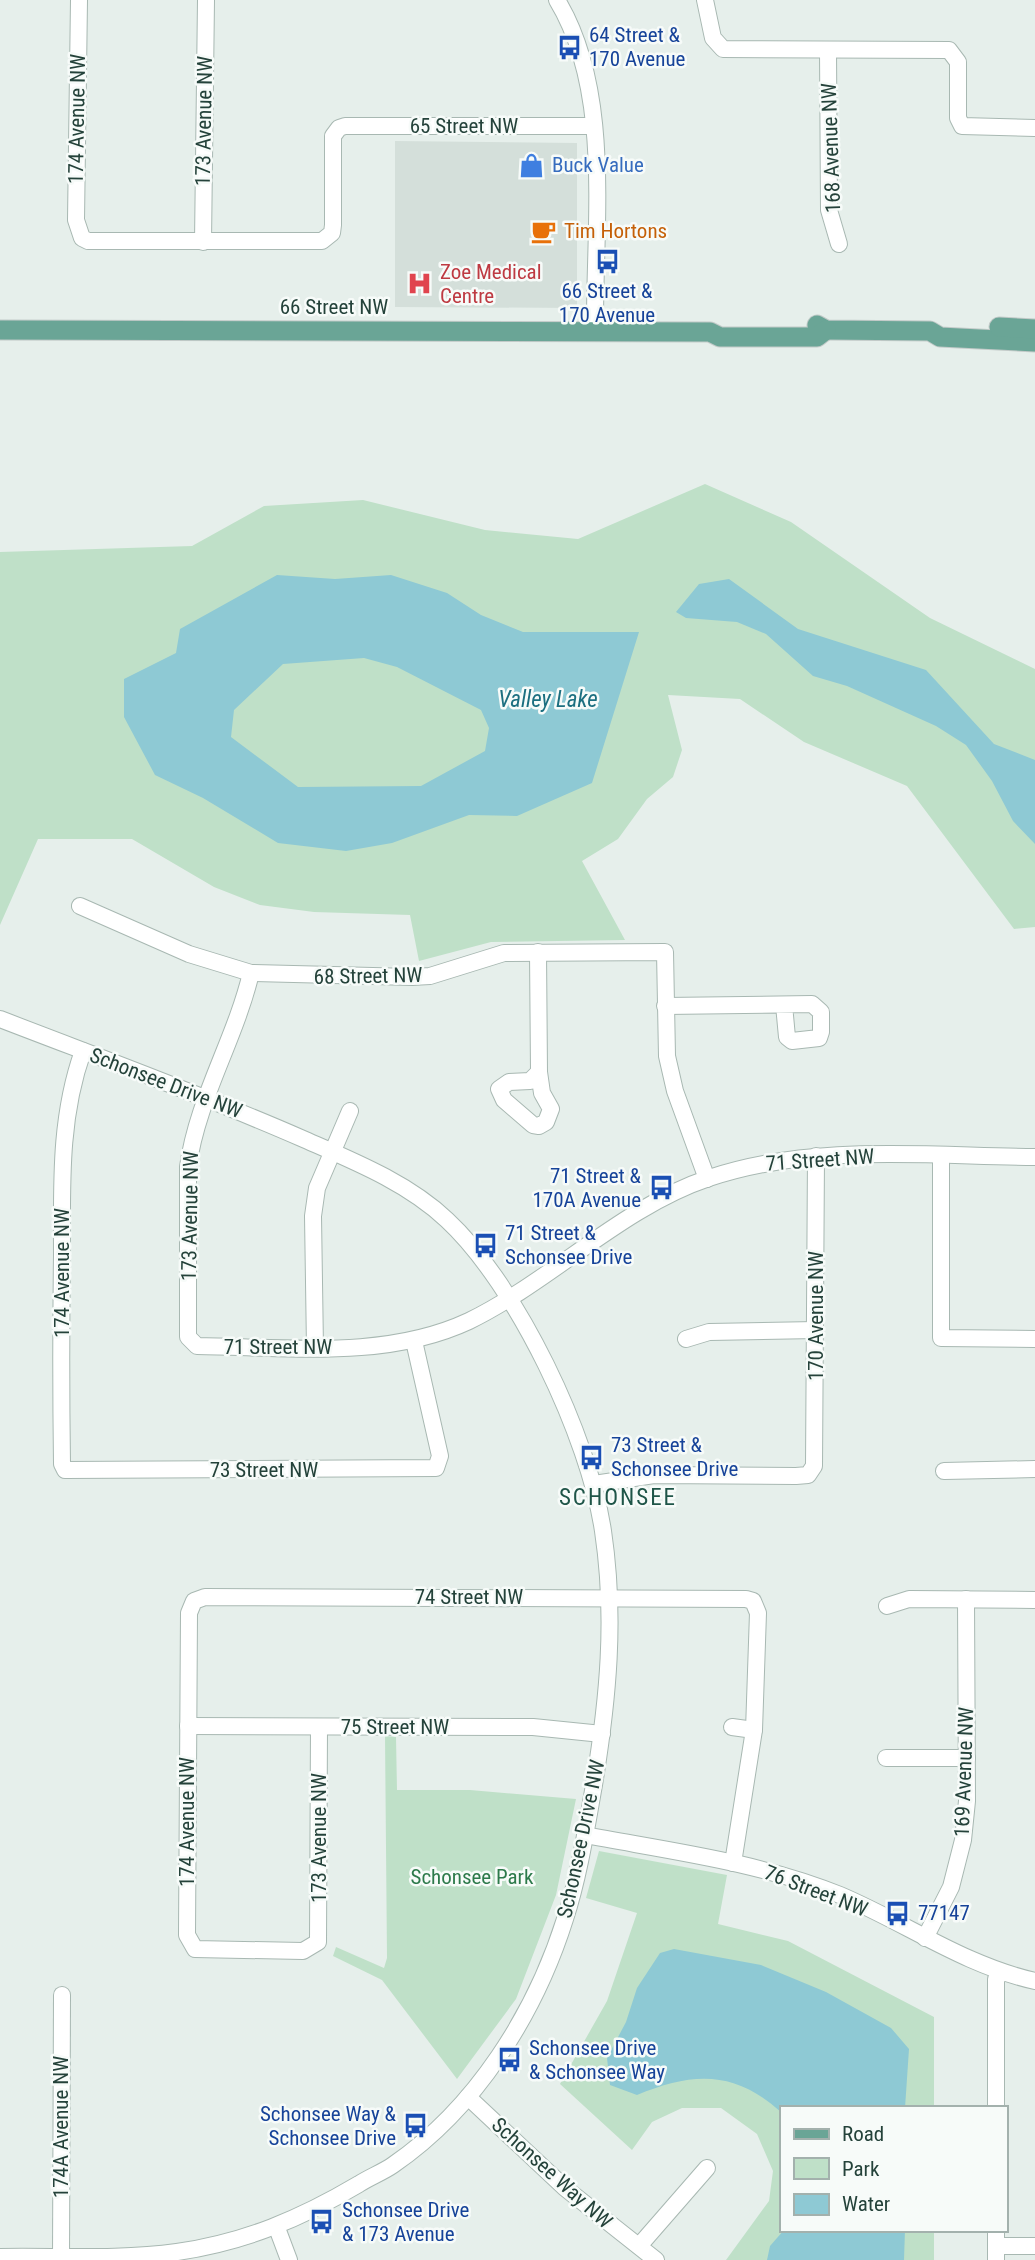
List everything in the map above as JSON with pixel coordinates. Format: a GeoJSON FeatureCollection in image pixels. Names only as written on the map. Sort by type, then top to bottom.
{"type":"FeatureCollection","features":[{"type":"Feature","properties":{"kind":"main road","name":"66 Street NW"},"geometry":{"type":"LineString","coordinates":[[0,330],[710,332],[719,326],[817,325],[826,330],[930,331],[940,337],[1035,342]]}},
{"type":"Feature","properties":{"kind":"main road","name":"66 Street NW"},"geometry":{"type":"LineString","coordinates":[[930,331],[939,325],[1035,329]]}},
{"type":"Feature","properties":{"kind":"street","name":"174 Avenue NW"},"geometry":{"type":"LineString","coordinates":[[79,0],[76,220],[82,238],[97,242],[203,242]]}},
{"type":"Feature","properties":{"kind":"street","name":"173 Avenue NW"},"geometry":{"type":"LineString","coordinates":[[203,242],[205,0]]}},
{"type":"Feature","properties":{"kind":"street"},"geometry":{"type":"LineString","coordinates":[[557,0],[584,62],[594,126],[595,330]]}},
{"type":"Feature","properties":{"kind":"street"},"geometry":{"type":"LineString","coordinates":[[705,0],[713,38],[719,47],[730,50],[945,50],[954,53],[958,62],[958,118],[962,126],[1035,128]]}},
{"type":"Feature","properties":{"kind":"street","name":"168 Avenue NW"},"geometry":{"type":"LineString","coordinates":[[828,50],[829,210],[839,244]]}},
{"type":"Feature","properties":{"kind":"street","name":"65 Street NW"},"geometry":{"type":"LineString","coordinates":[[203,242],[314,243],[328,238],[333,225],[335,131],[345,126],[594,126]]}},
{"type":"Feature","properties":{"kind":"street","name":"68 Street NW"},"geometry":{"type":"LineString","coordinates":[[80,906],[189,954],[251,973],[304,977],[430,976],[486,957],[538,952],[665,951],[664,1006]]}},
{"type":"Feature","properties":{"kind":"street"},"geometry":{"type":"LineString","coordinates":[[538,952],[538,1072]]}},
{"type":"Feature","properties":{"kind":"street","name":"173 Avenue NW"},"geometry":{"type":"LineString","coordinates":[[190,1343],[188,1167],[192,1139],[239,1021],[251,973]]}},
{"type":"Feature","properties":{"kind":"street"},"geometry":{"type":"LineString","coordinates":[[707,1179],[673,1082],[667,1056],[664,1006],[784,1005]]}},
{"type":"Feature","properties":{"kind":"street","name":"Schonsee Drive NW"},"geometry":{"type":"LineString","coordinates":[[0,1019],[206,1099],[330,1151],[395,1184],[431,1206],[458,1231],[509,1297],[528,1331],[569,1421],[594,1485],[603,1531],[610,1597],[610,1680],[585,1835],[572,1895],[544,1975],[511,2035],[468,2097],[444,2122],[392,2166],[277,2228],[176,2252],[61,2258],[0,2257]]}},
{"type":"Feature","properties":{"kind":"street","name":"174 Avenue NW"},"geometry":{"type":"LineString","coordinates":[[83,1051],[72,1083],[63,1142],[62,1464],[65,1470],[93,1471]]}},
{"type":"Feature","properties":{"kind":"street"},"geometry":{"type":"LineString","coordinates":[[315,1348],[313,1216],[317,1188],[330,1151],[350,1111]]}},
{"type":"Feature","properties":{"kind":"street","name":"71 Street NW"},"geometry":{"type":"LineString","coordinates":[[190,1343],[197,1346],[315,1348],[377,1346],[414,1341],[468,1321],[650,1206],[707,1179],[763,1162],[816,1156],[1035,1157]]}},
{"type":"Feature","properties":{"kind":"street","name":"170 Avenue NW"},"geometry":{"type":"LineString","coordinates":[[594,1485],[654,1475],[808,1475],[814,1466],[815,1451],[816,1156]]}},
{"type":"Feature","properties":{"kind":"street"},"geometry":{"type":"LineString","coordinates":[[941,1156],[941,1338],[1035,1339]]}},
{"type":"Feature","properties":{"kind":"street"},"geometry":{"type":"LineString","coordinates":[[686,1339],[709,1332],[816,1330]]}},
{"type":"Feature","properties":{"kind":"street","name":"73 Street NW"},"geometry":{"type":"LineString","coordinates":[[93,1471],[436,1468],[440,1456],[414,1341]]}},
{"type":"Feature","properties":{"kind":"street"},"geometry":{"type":"LineString","coordinates":[[944,1471],[1035,1469]]}},
{"type":"Feature","properties":{"kind":"street","name":"74 Street NW"},"geometry":{"type":"LineString","coordinates":[[190,1607],[194,1601],[205,1597],[740,1598],[753,1601],[759,1619],[754,1730]]}},
{"type":"Feature","properties":{"kind":"street"},"geometry":{"type":"LineString","coordinates":[[887,1606],[909,1599],[1035,1600]]}},
{"type":"Feature","properties":{"kind":"street","name":"169 Avenue NW"},"geometry":{"type":"LineString","coordinates":[[925,1938],[951,1887],[960,1862],[966,1812],[966,1599]]}},
{"type":"Feature","properties":{"kind":"street","name":"174 Avenue NW"},"geometry":{"type":"LineString","coordinates":[[190,1607],[188,1942],[195,1949],[303,1951],[313,1947]]}},
{"type":"Feature","properties":{"kind":"street","name":"75 Street NW"},"geometry":{"type":"LineString","coordinates":[[188,1726],[547,1728],[602,1734]]}},
{"type":"Feature","properties":{"kind":"street","name":"173 Avenue NW"},"geometry":{"type":"LineString","coordinates":[[313,1947],[319,1937],[319,1727]]}},
{"type":"Feature","properties":{"kind":"street"},"geometry":{"type":"LineString","coordinates":[[732,1727],[754,1730],[733,1863]]}},
{"type":"Feature","properties":{"kind":"street"},"geometry":{"type":"LineString","coordinates":[[886,1758],[967,1758]]}},
{"type":"Feature","properties":{"kind":"street","name":"76 Street NW"},"geometry":{"type":"LineString","coordinates":[[585,1835],[733,1863],[800,1880],[842,1896],[1001,1973],[1035,1981]]}},
{"type":"Feature","properties":{"kind":"street"},"geometry":{"type":"LineString","coordinates":[[996,2106],[996,1979],[1001,1973]]}},
{"type":"Feature","properties":{"kind":"street","name":"174A Avenue NW"},"geometry":{"type":"LineString","coordinates":[[61,2258],[62,1995]]}},
{"type":"Feature","properties":{"kind":"street","name":"Schonsee Way NW"},"geometry":{"type":"LineString","coordinates":[[468,2097],[565,2188],[656,2260]]}},
{"type":"Feature","properties":{"kind":"street"},"geometry":{"type":"LineString","coordinates":[[639,2246],[707,2168]]}},
{"type":"Feature","properties":{"kind":"street"},"geometry":{"type":"LineString","coordinates":[[277,2228],[289,2260]]}},
{"type":"Feature","properties":{"kind":"street"},"geometry":{"type":"LineString","coordinates":[[996,2246],[1035,2246]]}},
{"type":"Feature","properties":{"kind":"shaded area"},"geometry":{"type":"Polygon","coordinates":[[[395,141],[577,143],[577,308],[395,307],[395,141]]]}},
{"type":"Feature","properties":{"kind":"green space"},"geometry":{"type":"Polygon","coordinates":[[[705,484],[791,522],[930,618],[1035,669],[1035,927],[1014,929],[907,786],[804,742],[740,699],[668,695],[682,750],[673,777],[647,799],[618,839],[582,861],[625,940],[491,942],[419,961],[410,915],[314,912],[260,905],[214,887],[132,839],[38,839],[0,925],[0,552],[192,546],[264,506],[363,500],[485,530],[578,539],[705,484]]]}},
{"type":"Feature","properties":{"kind":"green space","name":"Schonsee Park"},"geometry":{"type":"Polygon","coordinates":[[[385,1736],[396,1737],[397,1790],[470,1790],[576,1799],[556,1895],[516,1999],[457,2079],[382,1980],[333,1956],[336,1947],[384,1968],[387,1958],[385,1736]]]}},
{"type":"Feature","properties":{"kind":"green space"},"geometry":{"type":"Polygon","coordinates":[[[599,1851],[727,1875],[718,1924],[788,1941],[934,2017],[934,2106],[780,2106],[780,2232],[934,2232],[934,2260],[726,2260],[769,2201],[773,2171],[757,2134],[721,2108],[682,2108],[652,2122],[632,2150],[560,2084],[607,2001],[637,1913],[586,1898],[599,1851]]]}},
{"type":"Feature","properties":{"kind":"water","name":"Valley Lake"},"geometry":{"type":"Polygon","coordinates":[[[277,575],[335,579],[391,575],[447,593],[481,615],[523,632],[639,632],[592,783],[517,816],[469,815],[392,843],[346,851],[278,843],[203,798],[155,775],[124,717],[124,679],[176,653],[180,629],[277,575]],[[364,658],[283,664],[234,710],[231,737],[298,787],[421,786],[485,751],[489,728],[481,710],[397,667],[364,658]]]}},
{"type":"Feature","properties":{"kind":"water"},"geometry":{"type":"Polygon","coordinates":[[[729,579],[798,629],[926,670],[994,744],[1035,760],[1035,844],[1013,821],[992,781],[966,745],[936,726],[847,686],[813,676],[766,634],[737,622],[686,618],[676,612],[699,584],[729,579]]]}},
{"type":"Feature","properties":{"kind":"water"},"geometry":{"type":"Polygon","coordinates":[[[674,1949],[761,1965],[826,1992],[891,2028],[909,2049],[905,2106],[780,2106],[780,2111],[747,2088],[712,2079],[677,2082],[637,2095],[610,2085],[607,2058],[626,2022],[637,1988],[660,1953],[674,1949]]]}},
{"type":"Feature","properties":{"kind":"water"},"geometry":{"type":"Polygon","coordinates":[[[782,2232],[905,2232],[904,2260],[767,2260],[770,2246],[782,2232]]]}},
{"type":"Feature","properties":{"kind":"place","name":"64 Street & 170 Avenue"},"geometry":{"type":"Point","coordinates":[569,47]}},
{"type":"Feature","properties":{"kind":"place","name":"Buck Value"},"geometry":{"type":"Point","coordinates":[532,165]}},
{"type":"Feature","properties":{"kind":"place","name":"Tim Hortons"},"geometry":{"type":"Point","coordinates":[544,231]}},
{"type":"Feature","properties":{"kind":"place","name":"66 Street & 170 Avenue"},"geometry":{"type":"Point","coordinates":[607,262]}},
{"type":"Feature","properties":{"kind":"place","name":"Zoe Medical Centre"},"geometry":{"type":"Point","coordinates":[420,284]}},
{"type":"Feature","properties":{"kind":"place","name":"71 Street & 170A Avenue"},"geometry":{"type":"Point","coordinates":[661,1188]}},
{"type":"Feature","properties":{"kind":"place","name":"71 Street & Schonsee Drive"},"geometry":{"type":"Point","coordinates":[485,1245]}},
{"type":"Feature","properties":{"kind":"place","name":"73 Street & Schonsee Drive"},"geometry":{"type":"Point","coordinates":[591,1457]}},
{"type":"Feature","properties":{"kind":"place","name":"77147"},"geometry":{"type":"Point","coordinates":[898,1913]}},
{"type":"Feature","properties":{"kind":"place","name":"Schonsee Drive & Schonsee Way"},"geometry":{"type":"Point","coordinates":[509,2060]}},
{"type":"Feature","properties":{"kind":"place","name":"Schonsee Way & Schonsee Drive"},"geometry":{"type":"Point","coordinates":[416,2126]}},
{"type":"Feature","properties":{"kind":"place","name":"Schonsee Drive & 173 Avenue"},"geometry":{"type":"Point","coordinates":[322,2222]}},
{"type":"Feature","properties":{"kind":"district","name":"SCHONSEE"},"geometry":{"type":"Point","coordinates":[618,1497]}}]}
